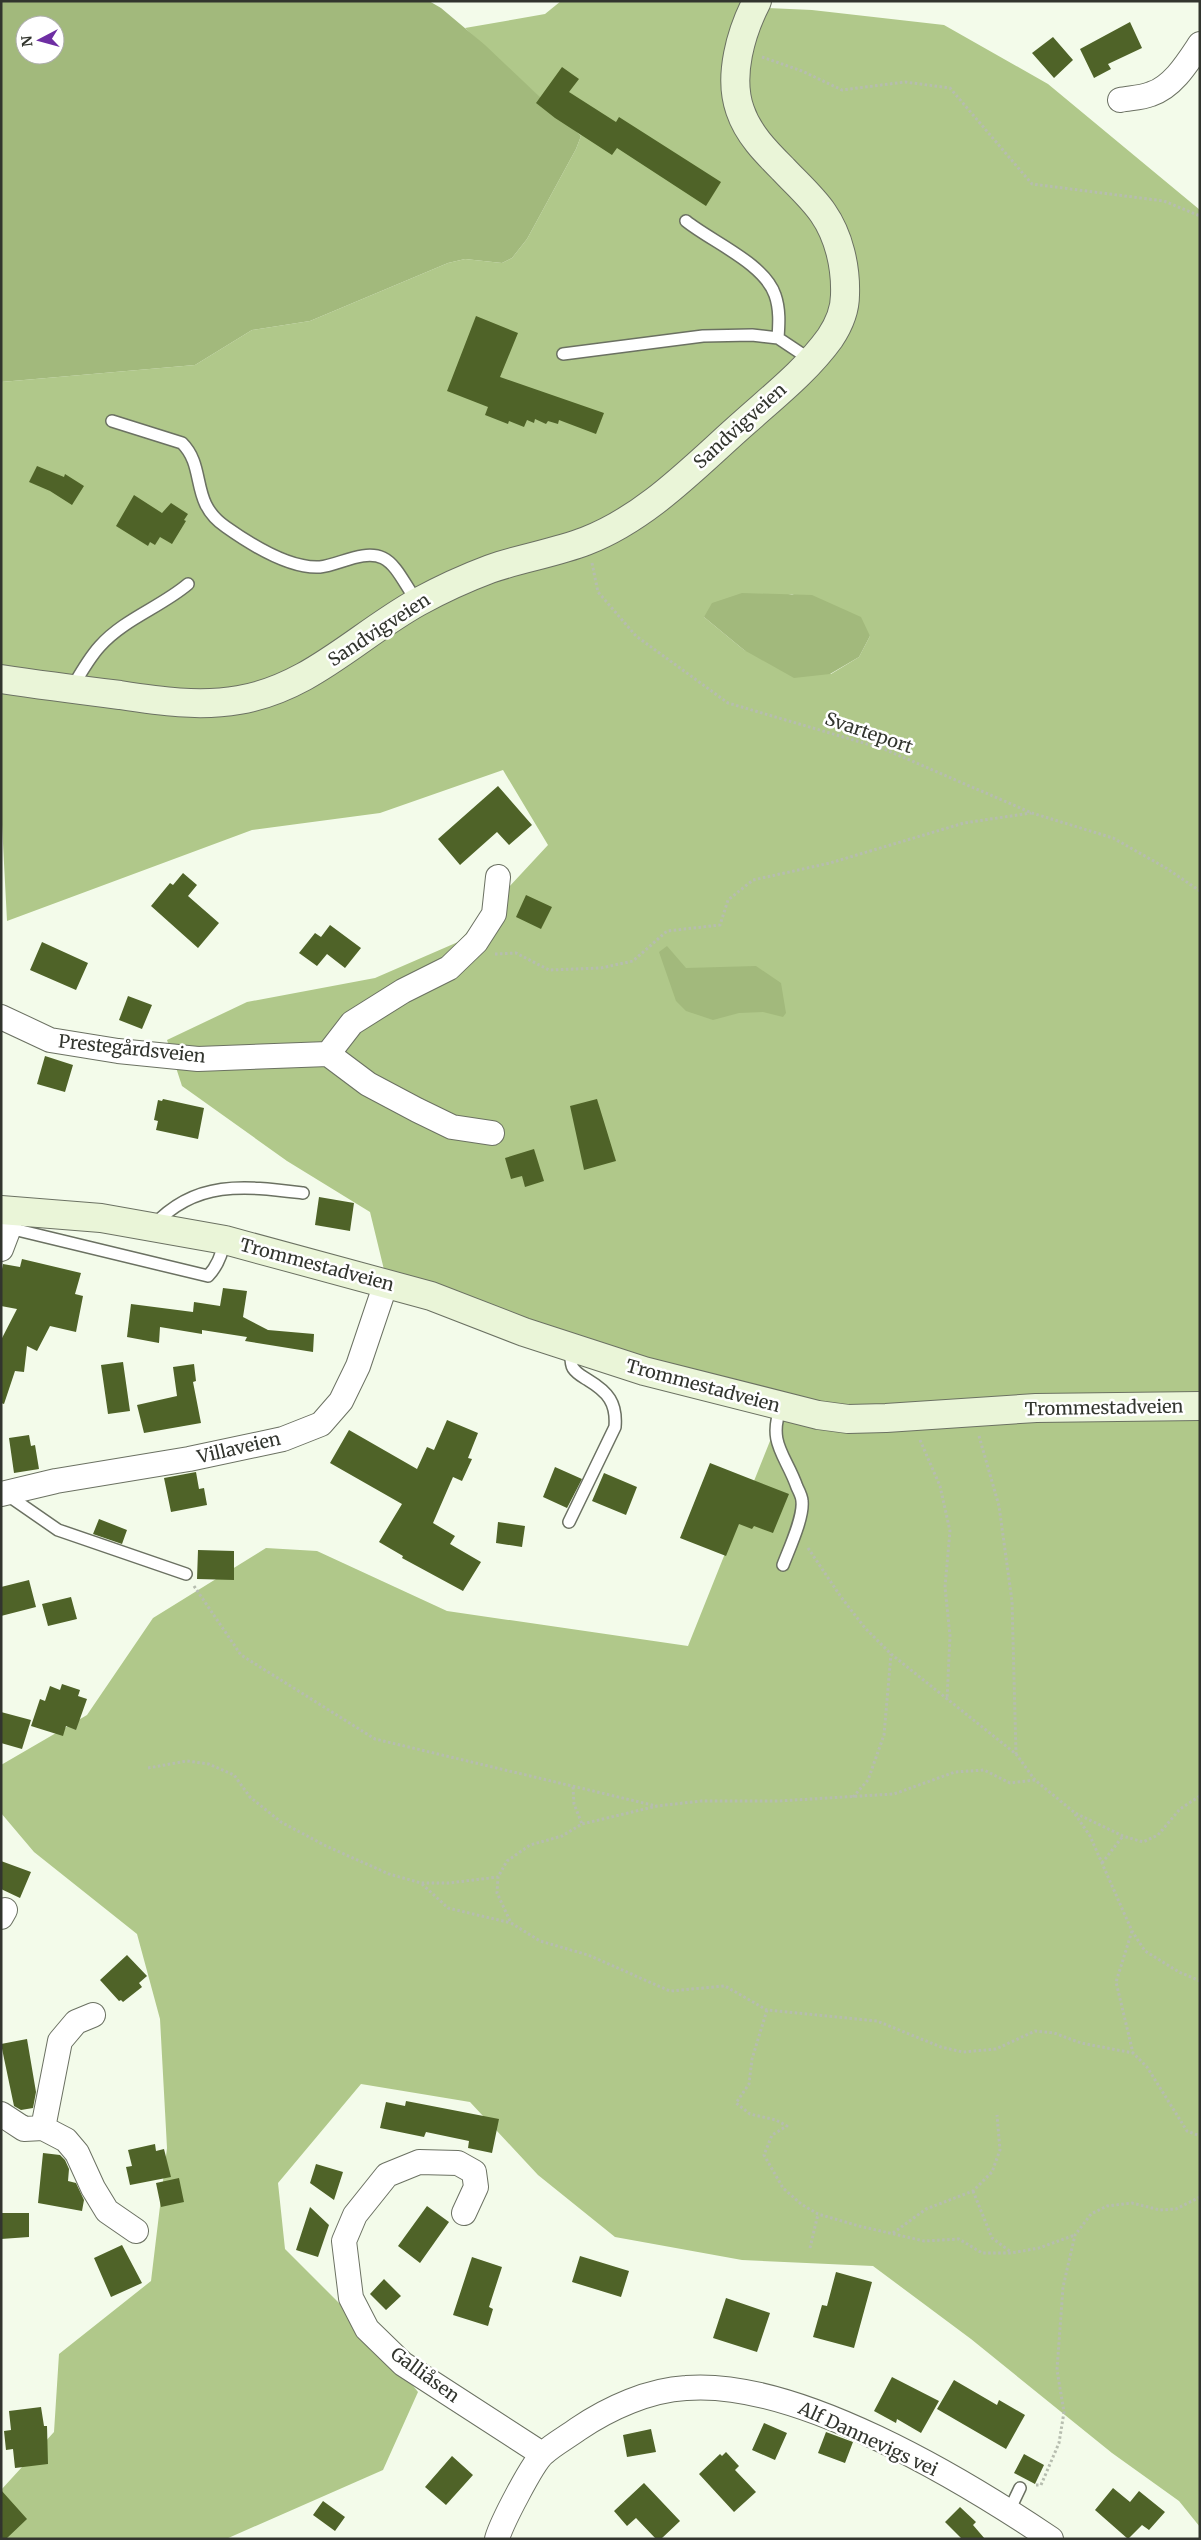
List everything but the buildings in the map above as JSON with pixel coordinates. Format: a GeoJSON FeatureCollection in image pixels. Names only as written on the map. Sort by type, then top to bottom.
{"type":"FeatureCollection","features":[{"type":"Feature","properties":{"kind":"main road","name":"Sandvigveien"},"geometry":{"type":"LineString","coordinates":[[1,679],[167,702],[202,704],[260,695],[322,668],[418,602],[489,570],[587,540],[620,524],[660,498],[811,360],[831,337],[842,312],[845,297],[842,258],[831,226],[822,212],[766,151],[746,124],[740,110],[736,87],[740,49],[756,1]]}},
{"type":"Feature","properties":{"kind":"main road","name":"Trommestadveien"},"geometry":{"type":"LineString","coordinates":[[5,1224],[101,1218],[225,1240],[431,1296],[571,1348],[644,1371],[818,1415],[848,1418],[1036,1408],[1200,1406]]}},
{"type":"Feature","properties":{"kind":"street"},"geometry":{"type":"LineString","coordinates":[[1120,100],[1152,94],[1168,84],[1186,64],[1200,44]]}},
{"type":"Feature","properties":{"kind":"street"},"geometry":{"type":"LineString","coordinates":[[492,1133],[452,1127],[368,1084],[328,1054],[352,1023],[403,992],[449,968],[476,942],[494,914],[498,877]]}},
{"type":"Feature","properties":{"kind":"street","name":"Prestegårdsveien"},"geometry":{"type":"LineString","coordinates":[[1,1017],[50,1040],[118,1051],[198,1059],[328,1054]]}},
{"type":"Feature","properties":{"kind":"street","name":"Villaveien"},"geometry":{"type":"LineString","coordinates":[[3,1493],[56,1481],[189,1459],[283,1439],[321,1424],[341,1401],[358,1366],[386,1283]]}},
{"type":"Feature","properties":{"kind":"street"},"geometry":{"type":"LineString","coordinates":[[43,2128],[60,2041],[76,2022],[93,2015]]}},
{"type":"Feature","properties":{"kind":"street"},"geometry":{"type":"LineString","coordinates":[[1,2114],[24,2129],[43,2128],[66,2140],[77,2153],[93,2188],[107,2211],[136,2231]]}},
{"type":"Feature","properties":{"kind":"street","name":"Galliåsen"},"geometry":{"type":"LineString","coordinates":[[464,2213],[476,2187],[474,2172],[458,2163],[419,2162],[386,2175],[355,2215],[344,2242],[351,2298],[367,2329],[403,2364],[542,2454]]}},
{"type":"Feature","properties":{"kind":"street","name":"Alf Dannevigs vei"},"geometry":{"type":"LineString","coordinates":[[498,2539],[520,2491],[542,2454],[587,2423],[644,2396],[686,2388],[740,2390],[781,2399],[836,2420],[910,2456],[1009,2511],[1051,2539]]}},
{"type":"Feature","properties":{"kind":"lane"},"geometry":{"type":"LineString","coordinates":[[686,222],[763,276],[777,300],[779,316],[778,338]]}},
{"type":"Feature","properties":{"kind":"lane"},"geometry":{"type":"LineString","coordinates":[[563,354],[703,336],[752,335],[778,338],[811,360]]}},
{"type":"Feature","properties":{"kind":"lane"},"geometry":{"type":"LineString","coordinates":[[112,421],[182,443],[190,451],[202,499],[210,513],[225,527],[262,550],[311,567],[322,567],[366,556],[382,557],[393,566],[418,602]]}},
{"type":"Feature","properties":{"kind":"lane"},"geometry":{"type":"LineString","coordinates":[[71,689],[100,646],[122,628],[169,600],[188,584]]}},
{"type":"Feature","properties":{"kind":"lane"},"geometry":{"type":"LineString","coordinates":[[152,1227],[172,1206],[192,1196],[212,1191],[246,1188],[304,1193]]}},
{"type":"Feature","properties":{"kind":"lane","name":"Trommestadveien"},"geometry":{"type":"LineString","coordinates":[[5,1224],[208,1276],[214,1269],[225,1240]]}},
{"type":"Feature","properties":{"kind":"lane"},"geometry":{"type":"LineString","coordinates":[[569,1522],[614,1427],[616,1415],[614,1404],[608,1393],[577,1374],[572,1366],[571,1348]]}},
{"type":"Feature","properties":{"kind":"lane"},"geometry":{"type":"LineString","coordinates":[[781,1407],[776,1421],[778,1447],[796,1482],[802,1502],[795,1536],[783,1565]]}},
{"type":"Feature","properties":{"kind":"lane"},"geometry":{"type":"LineString","coordinates":[[3,1493],[58,1530],[186,1574]]}},
{"type":"Feature","properties":{"kind":"lane"},"geometry":{"type":"LineString","coordinates":[[1009,2511],[1020,2488]]}},
{"type":"Feature","properties":{"kind":"path"},"geometry":{"type":"LineString","coordinates":[[740,49],[802,71],[842,90],[905,82],[950,88],[1032,184],[1164,201],[1200,216]]}},
{"type":"Feature","properties":{"kind":"path","name":"Svarteport"},"geometry":{"type":"LineString","coordinates":[[587,540],[598,592],[636,636],[728,703],[884,749],[1032,813],[1113,838],[1166,868],[1199,890]]}},
{"type":"Feature","properties":{"kind":"path"},"geometry":{"type":"LineString","coordinates":[[462,955],[516,953],[549,970],[601,968],[633,961],[667,931],[720,925],[728,900],[753,880],[830,863],[964,823],[1032,813]]}},
{"type":"Feature","properties":{"kind":"path"},"geometry":{"type":"LineString","coordinates":[[978,1435],[999,1506],[1012,1601],[1016,1754]]}},
{"type":"Feature","properties":{"kind":"path"},"geometry":{"type":"LineString","coordinates":[[920,1438],[940,1486],[950,1531],[945,1587],[950,1636],[947,1700]]}},
{"type":"Feature","properties":{"kind":"path"},"geometry":{"type":"LineString","coordinates":[[795,1536],[807,1546],[841,1597],[865,1628],[891,1654],[1016,1754],[1036,1780],[1075,1813],[1122,1836],[1143,1842],[1158,1835],[1180,1809],[1200,1796]]}},
{"type":"Feature","properties":{"kind":"path"},"geometry":{"type":"LineString","coordinates":[[186,1574],[241,1655],[375,1739],[657,1806]]}},
{"type":"Feature","properties":{"kind":"path"},"geometry":{"type":"LineString","coordinates":[[852,1798],[868,1780],[884,1735],[891,1654]]}},
{"type":"Feature","properties":{"kind":"path"},"geometry":{"type":"LineString","coordinates":[[148,1768],[187,1761],[209,1764],[234,1775],[250,1797],[281,1822],[326,1846],[389,1874],[421,1883],[449,1883],[498,1877]]}},
{"type":"Feature","properties":{"kind":"path"},"geometry":{"type":"LineString","coordinates":[[511,1923],[497,1893],[498,1877],[507,1861],[530,1845],[562,1836],[582,1824],[657,1806],[701,1801],[852,1798],[894,1794],[955,1772],[984,1770],[1010,1783],[1036,1780]]}},
{"type":"Feature","properties":{"kind":"path"},"geometry":{"type":"LineString","coordinates":[[573,1787],[574,1804],[582,1824]]}},
{"type":"Feature","properties":{"kind":"path"},"geometry":{"type":"LineString","coordinates":[[1075,1813],[1090,1836],[1132,1931],[1146,1951],[1179,1972],[1200,1981]]}},
{"type":"Feature","properties":{"kind":"path"},"geometry":{"type":"LineString","coordinates":[[1102,1864],[1122,1836]]}},
{"type":"Feature","properties":{"kind":"path"},"geometry":{"type":"LineString","coordinates":[[421,1883],[448,1908],[511,1923],[540,1941],[588,1955],[670,1991],[725,1986],[767,2010],[877,2021],[941,2047],[963,2052],[996,2049],[1035,2032],[1054,2033],[1081,2043],[1133,2053]]}},
{"type":"Feature","properties":{"kind":"path"},"geometry":{"type":"LineString","coordinates":[[1132,1931],[1116,1982],[1133,2053],[1147,2067],[1187,2131],[1200,2136]]}},
{"type":"Feature","properties":{"kind":"path"},"geometry":{"type":"LineString","coordinates":[[767,2010],[752,2059],[749,2084],[736,2103],[750,2114],[776,2120],[787,2126],[772,2135],[764,2155],[783,2188],[800,2204],[818,2214],[924,2241],[959,2239],[982,2253],[1011,2252],[1039,2248],[1075,2235]]}},
{"type":"Feature","properties":{"kind":"path"},"geometry":{"type":"LineString","coordinates":[[892,2233],[926,2209],[973,2191],[992,2172],[1000,2150],[997,2115]]}},
{"type":"Feature","properties":{"kind":"path"},"geometry":{"type":"LineString","coordinates":[[973,2191],[992,2238],[1011,2252]]}},
{"type":"Feature","properties":{"kind":"path"},"geometry":{"type":"LineString","coordinates":[[1020,2488],[1040,2485],[1059,2443],[1064,2412],[1057,2370],[1063,2287],[1075,2235],[1091,2214],[1107,2206],[1132,2203],[1160,2210],[1176,2209],[1200,2196]]}},
{"type":"Feature","properties":{"kind":"path"},"geometry":{"type":"LineString","coordinates":[[810,2248],[818,2214]]}},
{"type":"Feature","properties":{"kind":"shaded area"},"geometry":{"type":"Polygon","coordinates":[[[1,1],[429,1],[441,8],[485,45],[581,136],[576,149],[527,239],[512,258],[502,263],[465,259],[448,263],[310,321],[252,330],[195,365],[1,382],[1,1]]]}},
{"type":"Feature","properties":{"kind":"shaded area"},"geometry":{"type":"Polygon","coordinates":[[[561,1],[749,1],[748,7],[812,10],[944,25],[1048,84],[1200,210],[1200,2527],[1179,2501],[1112,2453],[971,2339],[873,2266],[742,2260],[615,2237],[538,2175],[470,2102],[361,2084],[278,2183],[285,2249],[379,2343],[418,2392],[383,2470],[226,2539],[1,2539],[1,2490],[54,2432],[59,2354],[151,2281],[167,2148],[160,2019],[137,1934],[34,1852],[1,1813],[1,1765],[87,1715],[153,1618],[266,1548],[317,1551],[447,1611],[688,1646],[780,1416],[387,1282],[370,1212],[287,1161],[182,1086],[167,1040],[247,1002],[375,978],[458,942],[548,845],[503,770],[380,813],[252,830],[7,921],[1,805],[1,382],[195,365],[252,330],[310,321],[448,263],[465,259],[502,263],[512,258],[527,239],[576,149],[581,136],[465,28],[545,14],[561,1]],[[792,594],[704,617],[744,650],[831,674],[859,657],[870,636],[792,594]]]}},
{"type":"Feature","properties":{"kind":"shaded area"},"geometry":{"type":"Polygon","coordinates":[[[742,593],[812,595],[861,617],[870,636],[859,657],[830,674],[794,678],[744,650],[704,617],[712,603],[742,593]]]}},
{"type":"Feature","properties":{"kind":"shaded area"},"geometry":{"type":"Polygon","coordinates":[[[667,946],[686,968],[756,966],[781,983],[786,1013],[783,1017],[763,1012],[739,1013],[713,1020],[686,1011],[676,1001],[659,952],[667,946]]]}}]}
